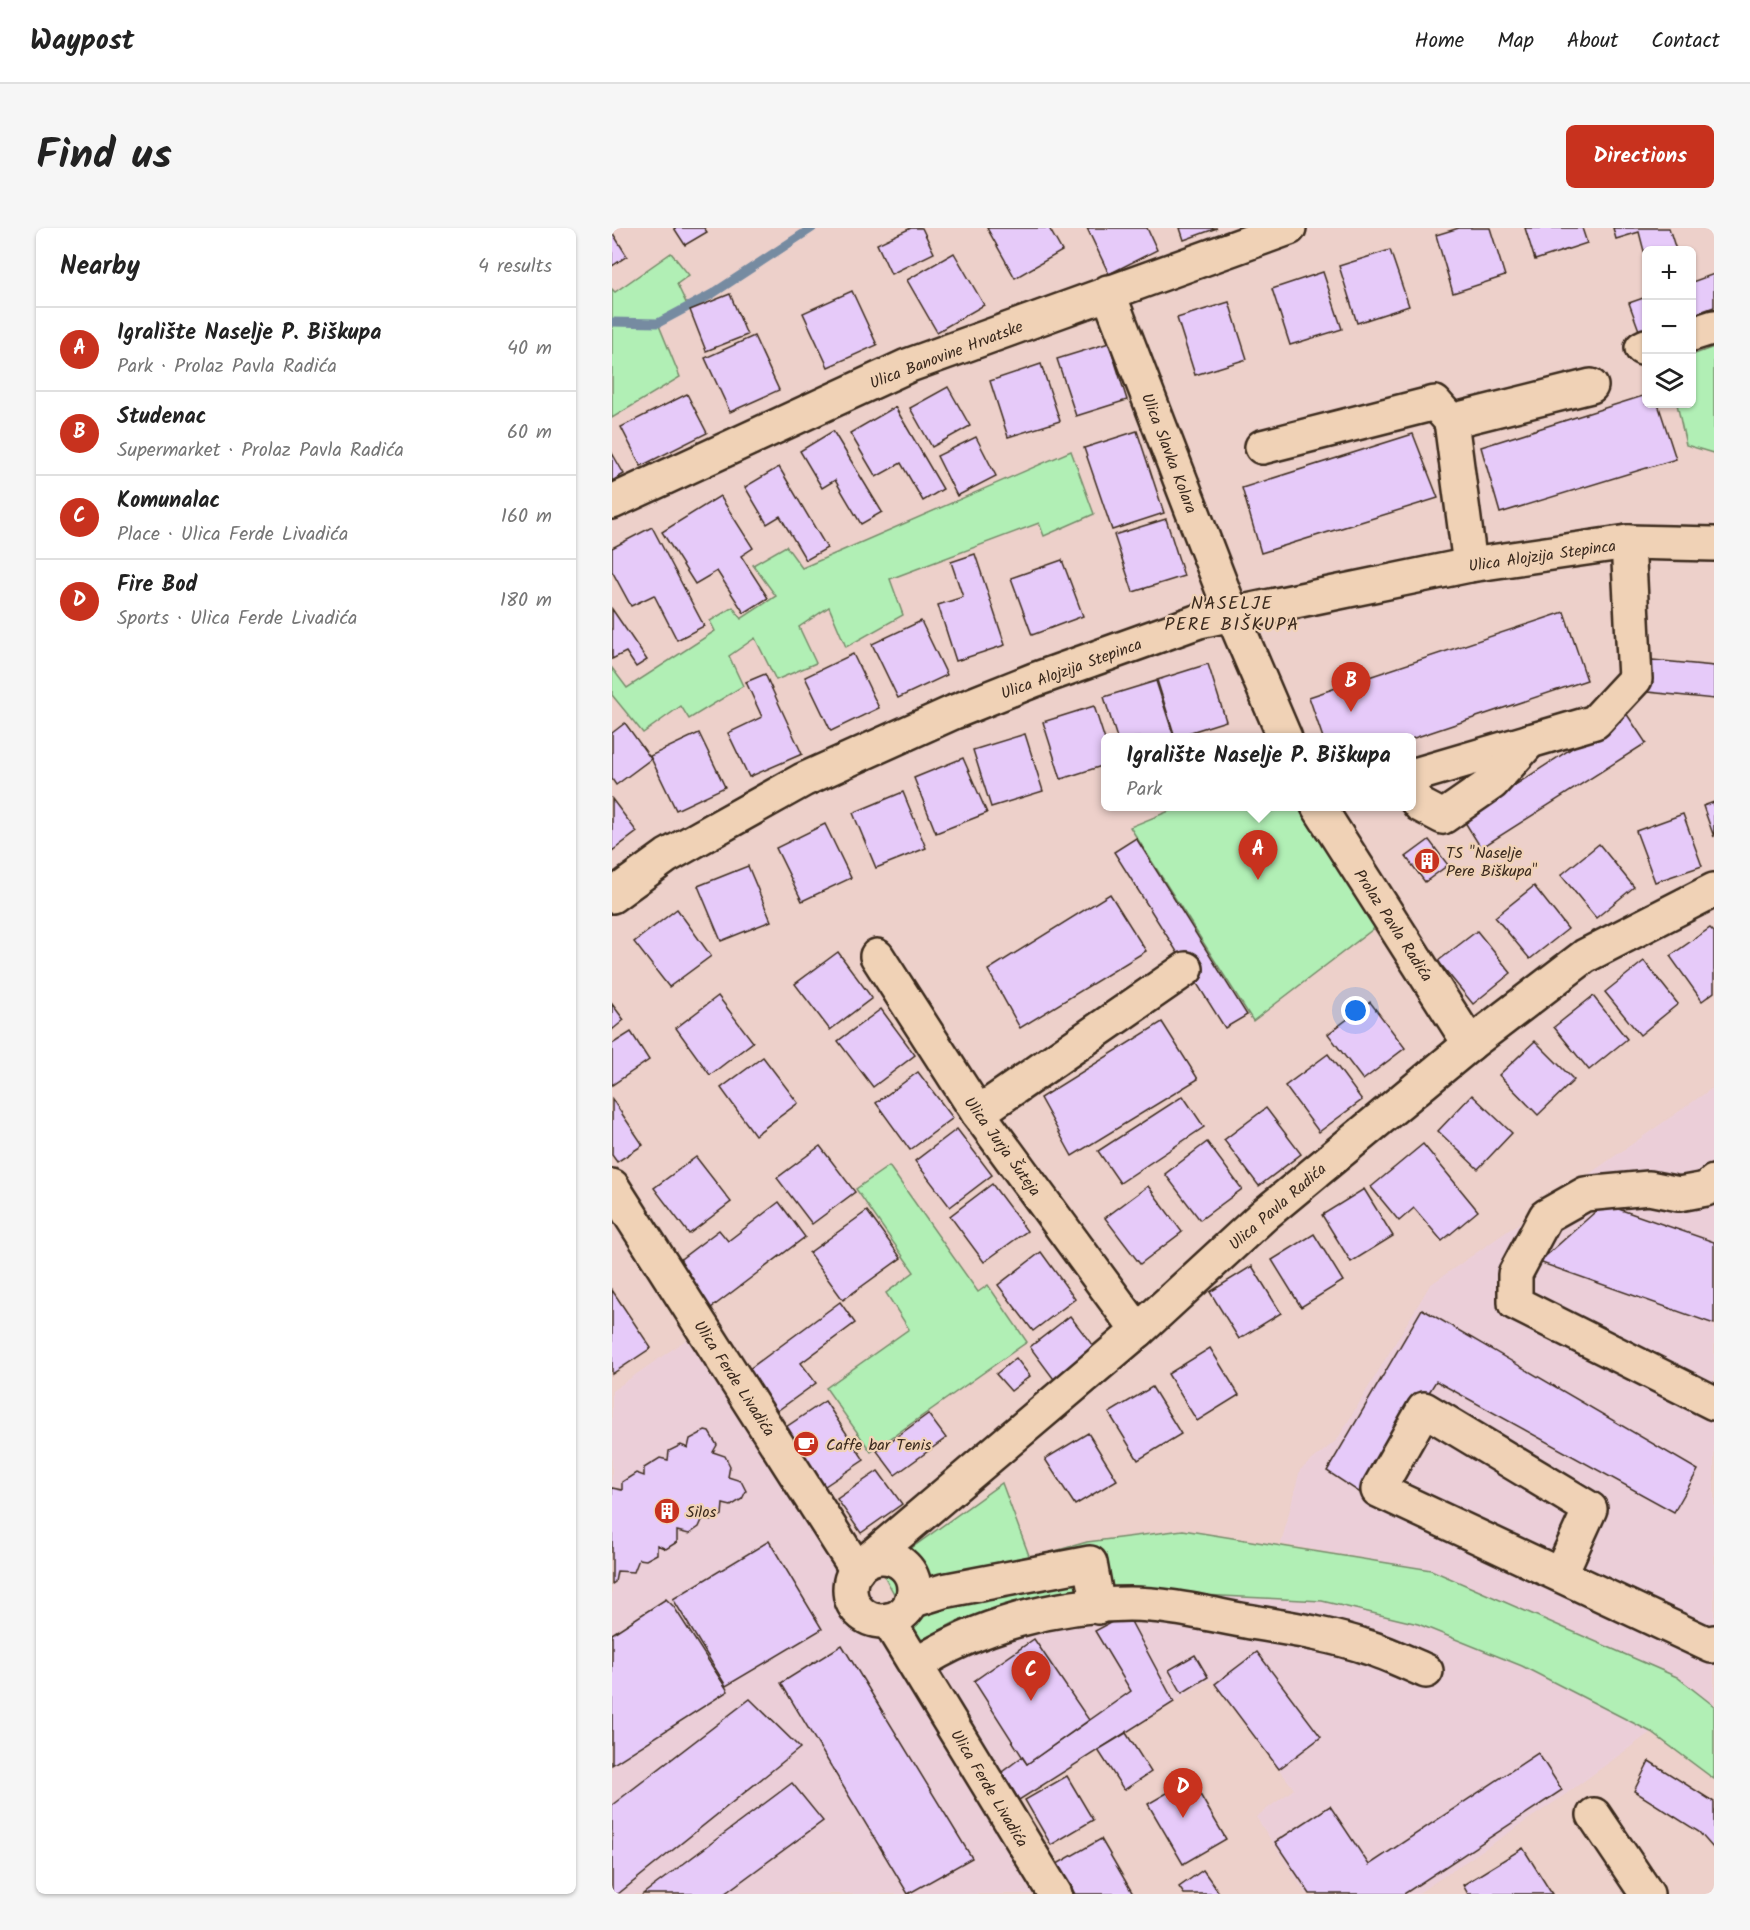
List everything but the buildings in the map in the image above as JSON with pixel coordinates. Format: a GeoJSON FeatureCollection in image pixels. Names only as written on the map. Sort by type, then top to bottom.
{"type":"FeatureCollection","features":[{"type":"Feature","properties":{"kind":"street","name":"Ulica Banovine Hrvatske"},"geometry":{"type":"LineString","coordinates":[[612,502],[907,366],[1289,228]]}},
{"type":"Feature","properties":{"kind":"street","name":"Ulica Slavka Kolara"},"geometry":{"type":"LineString","coordinates":[[1108,292],[1232,614]]}},
{"type":"Feature","properties":{"kind":"street"},"geometry":{"type":"LineString","coordinates":[[1696,333],[1714,327]]}},
{"type":"Feature","properties":{"kind":"street"},"geometry":{"type":"LineString","coordinates":[[1450,421],[1591,386]]}},
{"type":"Feature","properties":{"kind":"street"},"geometry":{"type":"LineString","coordinates":[[1263,447],[1435,403],[1450,421],[1470,565]]}},
{"type":"Feature","properties":{"kind":"street","name":"Ulica Alojzija Stepinca"},"geometry":{"type":"LineString","coordinates":[[612,896],[667,856],[803,780],[954,712],[1034,680],[1198,621],[1470,565],[1628,542],[1714,544]]}},
{"type":"Feature","properties":{"kind":"street"},"geometry":{"type":"LineString","coordinates":[[1416,775],[1595,722],[1635,679],[1628,542]]}},
{"type":"Feature","properties":{"kind":"street"},"geometry":{"type":"LineString","coordinates":[[1232,614],[1283,733]]}},
{"type":"Feature","properties":{"kind":"street"},"geometry":{"type":"LineString","coordinates":[[1416,800],[1420,805],[1443,817],[1492,783],[1530,741]]}},
{"type":"Feature","properties":{"kind":"street","name":"Prolaz Pavla Radića"},"geometry":{"type":"LineString","coordinates":[[1321,811],[1470,1044]]}},
{"type":"Feature","properties":{"kind":"street","name":"Ulica Pavla Radića"},"geometry":{"type":"LineString","coordinates":[[862,1565],[1137,1331],[1265,1214],[1470,1044],[1585,956],[1714,890]]}},
{"type":"Feature","properties":{"kind":"street","name":"Ulica Jurja Šuteja"},"geometry":{"type":"LineString","coordinates":[[877,956],[978,1113],[1137,1331]]}},
{"type":"Feature","properties":{"kind":"street"},"geometry":{"type":"LineString","coordinates":[[978,1113],[1186,969]]}},
{"type":"Feature","properties":{"kind":"street"},"geometry":{"type":"LineString","coordinates":[[1714,1182],[1706,1189],[1679,1194],[1649,1188],[1585,1194],[1546,1216],[1515,1274],[1515,1303],[1714,1403]]}},
{"type":"Feature","properties":{"kind":"street","name":"Ulica Ferde Livadića"},"geometry":{"type":"LineString","coordinates":[[612,1186],[862,1565],[889,1558],[900,1562],[912,1579],[900,1611],[916,1665],[1055,1894]]}},
{"type":"Feature","properties":{"kind":"street"},"geometry":{"type":"LineString","coordinates":[[1649,1188],[1714,1212]]}},
{"type":"Feature","properties":{"kind":"street"},"geometry":{"type":"LineString","coordinates":[[1560,1575],[1590,1509],[1424,1409],[1378,1490],[1712,1646],[1714,1642]]}},
{"type":"Feature","properties":{"kind":"street"},"geometry":{"type":"LineString","coordinates":[[862,1565],[850,1586],[851,1597],[856,1607],[872,1619],[900,1611],[943,1591],[1090,1563],[1098,1607]]}},
{"type":"Feature","properties":{"kind":"street"},"geometry":{"type":"LineString","coordinates":[[916,1665],[956,1642],[998,1627],[1054,1612],[1128,1604],[1168,1607],[1293,1629],[1366,1646],[1426,1671]]}},
{"type":"Feature","properties":{"kind":"street"},"geometry":{"type":"LineString","coordinates":[[1594,1815],[1647,1894]]}},
{"type":"Feature","properties":{"kind":"shaded area"},"geometry":{"type":"Polygon","coordinates":[[[1714,1087],[1714,1706],[1676,1677],[1431,1570],[1281,1544],[1300,1470],[1337,1440],[1430,1285],[1714,1087]]]}},
{"type":"Feature","properties":{"kind":"shaded area"},"geometry":{"type":"Polygon","coordinates":[[[703,1328],[882,1611],[1055,1894],[612,1894],[612,1391],[703,1328]]]}},
{"type":"Feature","properties":{"kind":"shaded area"},"geometry":{"type":"Polygon","coordinates":[[[1201,1595],[1322,1601],[1418,1624],[1522,1666],[1651,1732],[1562,1797],[1417,1894],[1306,1894],[1256,1817],[1294,1789],[1211,1679],[1019,1800],[920,1641],[959,1620],[1066,1598],[1201,1595]]]}},
{"type":"Feature","properties":{"kind":"green space"},"geometry":{"type":"Polygon","coordinates":[[[671,253],[689,275],[677,284],[688,307],[658,323],[680,377],[612,418],[612,289],[615,292],[671,253]]]}},
{"type":"Feature","properties":{"kind":"green space"},"geometry":{"type":"Polygon","coordinates":[[[1714,347],[1713,453],[1686,445],[1678,408],[1696,408],[1696,354],[1714,347]]]}},
{"type":"Feature","properties":{"kind":"green space"},"geometry":{"type":"Polygon","coordinates":[[[1071,451],[1094,514],[1044,536],[1039,523],[890,579],[903,615],[846,647],[829,607],[799,627],[816,663],[776,680],[755,638],[729,656],[743,686],[689,719],[681,706],[643,733],[612,695],[612,668],[627,688],[715,631],[710,621],[733,607],[741,619],[776,596],[753,565],[786,546],[802,568],[1071,451]]]}},
{"type":"Feature","properties":{"kind":"green space"},"geometry":{"type":"Polygon","coordinates":[[[1169,811],[1311,811],[1381,923],[1253,1021],[1130,827],[1169,811]]]}},
{"type":"Feature","properties":{"kind":"green space"},"geometry":{"type":"Polygon","coordinates":[[[889,1166],[978,1292],[988,1285],[1027,1342],[871,1452],[826,1388],[909,1329],[886,1293],[914,1272],[856,1189],[889,1166]]]}},
{"type":"Feature","properties":{"kind":"green space"},"geometry":{"type":"Polygon","coordinates":[[[1002,1483],[1030,1558],[1087,1542],[1183,1530],[1431,1570],[1677,1677],[1714,1706],[1714,1779],[1651,1732],[1522,1666],[1418,1624],[1322,1601],[1201,1595],[1066,1598],[959,1620],[920,1641],[881,1570],[1002,1483]]]}},
{"type":"Feature","properties":{"kind":"waterway"},"geometry":{"type":"LineString","coordinates":[[612,322],[658,323],[712,294],[812,228]]}},
{"type":"Feature","properties":{"kind":"place","name":"Studenac"},"geometry":{"type":"Point","coordinates":[1351,712]}},
{"type":"Feature","properties":{"kind":"place","name":"TS \"Naselje Pere Biškupa\""},"geometry":{"type":"Point","coordinates":[1427,861]}},
{"type":"Feature","properties":{"kind":"place","name":"Igralište Naselje P. Biškupa"},"geometry":{"type":"Point","coordinates":[1258,880]}},
{"type":"Feature","properties":{"kind":"place","name":"Caffe bar Tenis"},"geometry":{"type":"Point","coordinates":[806,1444]}},
{"type":"Feature","properties":{"kind":"place","name":"Silos"},"geometry":{"type":"Point","coordinates":[667,1511]}},
{"type":"Feature","properties":{"kind":"place","name":"Komunalac"},"geometry":{"type":"Point","coordinates":[1031,1701]}},
{"type":"Feature","properties":{"kind":"place","name":"Fire Bod"},"geometry":{"type":"Point","coordinates":[1183,1818]}},
{"type":"Feature","properties":{"kind":"district","name":"NASELJE PERE BIŠKUPA"},"geometry":{"type":"Point","coordinates":[1232,613]}}]}
